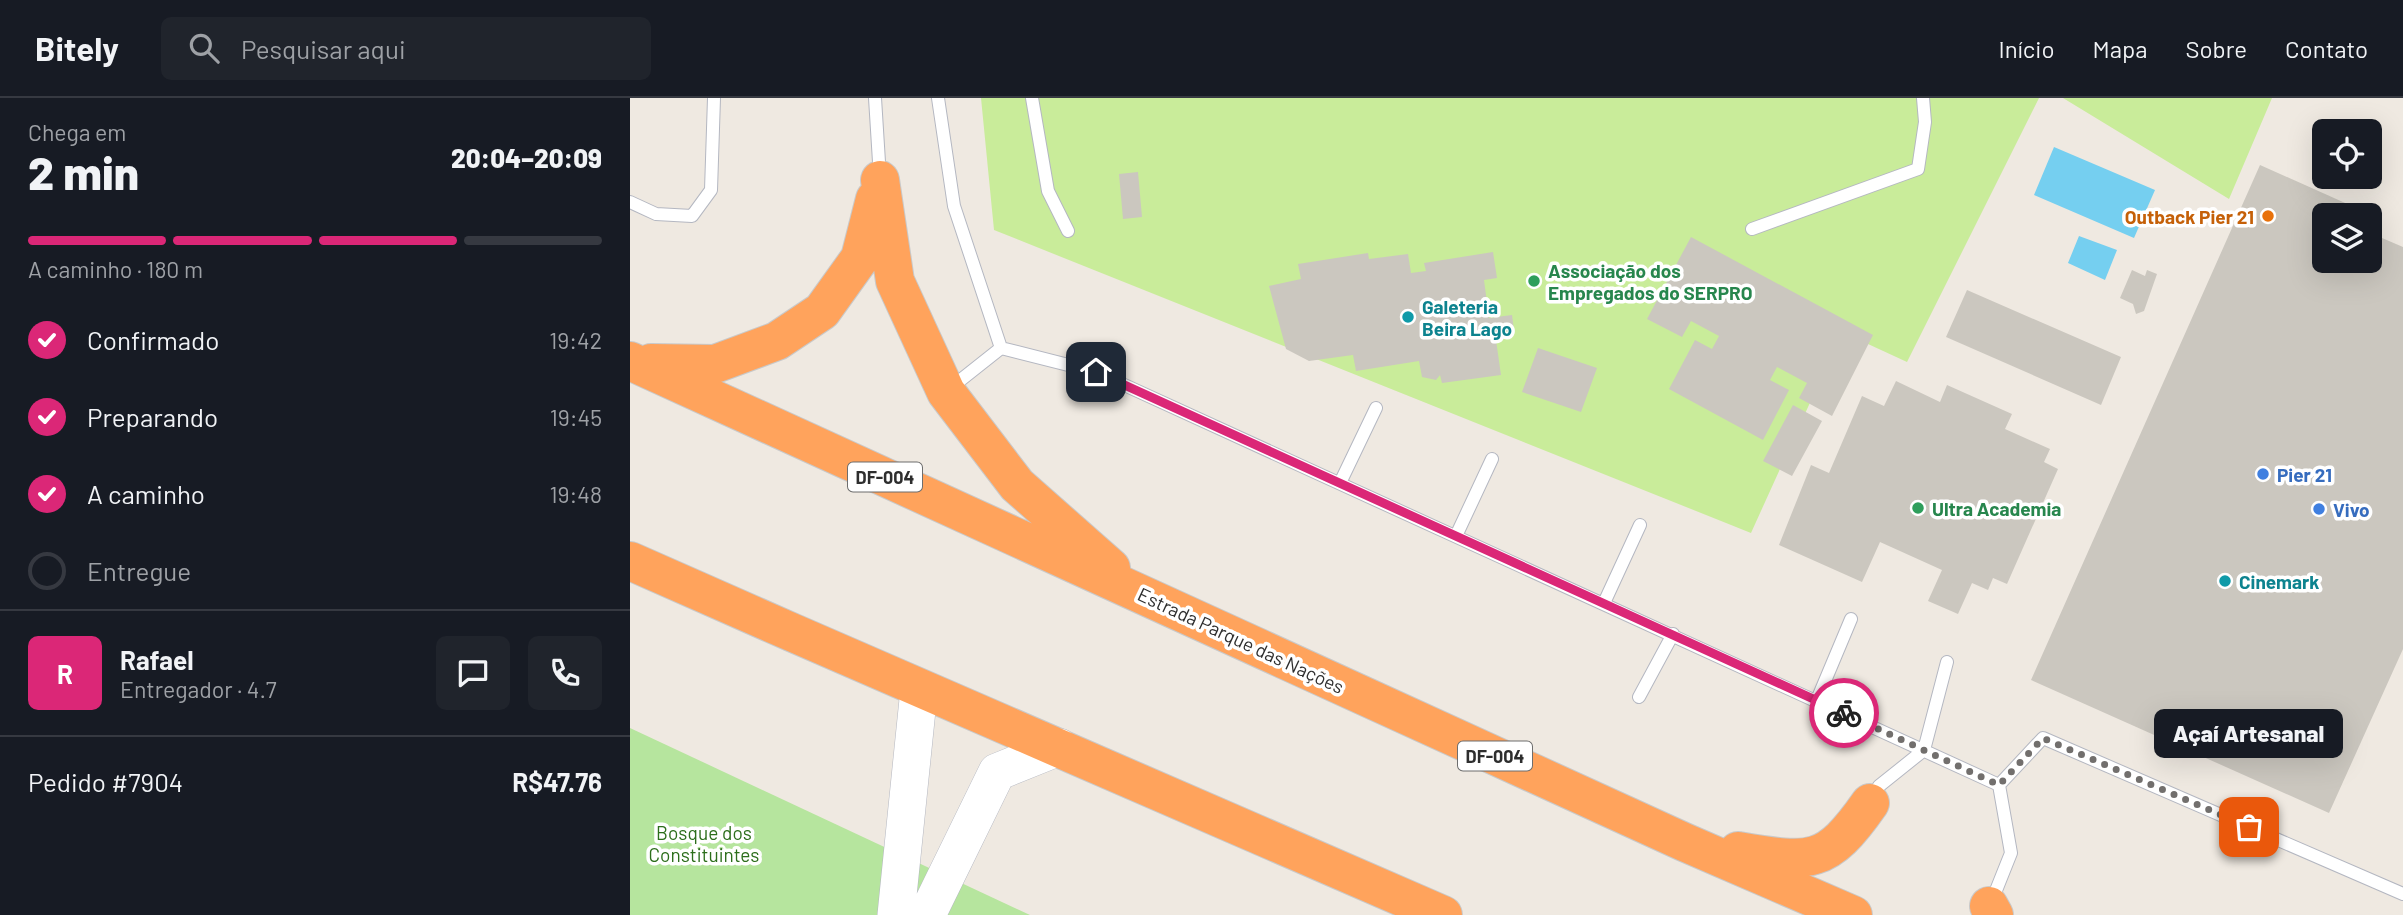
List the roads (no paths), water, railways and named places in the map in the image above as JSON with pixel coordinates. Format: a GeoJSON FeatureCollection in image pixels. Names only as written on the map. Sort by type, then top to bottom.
{"type":"FeatureCollection","features":[{"type":"Feature","properties":{"kind":"highway"},"geometry":{"type":"LineString","coordinates":[[632,362],[715,364],[777,341],[822,311],[860,258],[880,180]]}},
{"type":"Feature","properties":{"kind":"highway"},"geometry":{"type":"LineString","coordinates":[[880,180],[895,281],[946,392],[1017,485],[1139,594]]}},
{"type":"Feature","properties":{"kind":"highway","name":"Estrada Parque das Nações"},"geometry":{"type":"LineString","coordinates":[[632,362],[1684,842],[1853,915]]}},
{"type":"Feature","properties":{"kind":"highway"},"geometry":{"type":"LineString","coordinates":[[630,561],[919,690],[1059,747],[1443,915]]}},
{"type":"Feature","properties":{"kind":"highway"},"geometry":{"type":"LineString","coordinates":[[1684,842],[1788,859],[1820,855],[1846,837],[1870,803]]}},
{"type":"Feature","properties":{"kind":"street"},"geometry":{"type":"LineString","coordinates":[[896,915],[919,690]]}},
{"type":"Feature","properties":{"kind":"street"},"geometry":{"type":"LineString","coordinates":[[927,915],[997,772],[1059,747]]}},
{"type":"Feature","properties":{"kind":"lane"},"geometry":{"type":"LineString","coordinates":[[630,202],[656,214],[692,216],[711,190],[715,98]]}},
{"type":"Feature","properties":{"kind":"lane"},"geometry":{"type":"LineString","coordinates":[[875,98],[880,180]]}},
{"type":"Feature","properties":{"kind":"lane"},"geometry":{"type":"LineString","coordinates":[[938,98],[954,206],[1002,348]]}},
{"type":"Feature","properties":{"kind":"lane"},"geometry":{"type":"LineString","coordinates":[[1032,98],[1048,191],[1068,231]]}},
{"type":"Feature","properties":{"kind":"lane"},"geometry":{"type":"LineString","coordinates":[[1752,229],[1918,169],[1924,122],[1923,98]]}},
{"type":"Feature","properties":{"kind":"lane"},"geometry":{"type":"LineString","coordinates":[[1002,348],[1096,372],[1999,785]]}},
{"type":"Feature","properties":{"kind":"lane"},"geometry":{"type":"LineString","coordinates":[[946,392],[1002,348]]}},
{"type":"Feature","properties":{"kind":"lane"},"geometry":{"type":"LineString","coordinates":[[1340,482],[1376,408]]}},
{"type":"Feature","properties":{"kind":"lane"},"geometry":{"type":"LineString","coordinates":[[1456,536],[1492,459]]}},
{"type":"Feature","properties":{"kind":"lane"},"geometry":{"type":"LineString","coordinates":[[1604,603],[1640,525]]}},
{"type":"Feature","properties":{"kind":"lane"},"geometry":{"type":"LineString","coordinates":[[1817,700],[1851,619]]}},
{"type":"Feature","properties":{"kind":"lane"},"geometry":{"type":"LineString","coordinates":[[1639,697],[1673,634]]}},
{"type":"Feature","properties":{"kind":"lane"},"geometry":{"type":"LineString","coordinates":[[1870,803],[1879,786],[1924,750],[1947,662]]}},
{"type":"Feature","properties":{"kind":"lane"},"geometry":{"type":"LineString","coordinates":[[1999,785],[2043,738],[2403,894]]}},
{"type":"Feature","properties":{"kind":"lane"},"geometry":{"type":"LineString","coordinates":[[1997,912],[2011,853],[1999,785]]}},
{"type":"Feature","properties":{"kind":"water"},"geometry":{"type":"Polygon","coordinates":[[[2054,147],[2155,190],[2134,238],[2034,195],[2054,147]]]}},
{"type":"Feature","properties":{"kind":"water"},"geometry":{"type":"Polygon","coordinates":[[[2079,236],[2117,250],[2105,280],[2068,263],[2079,236]]]}},
{"type":"Feature","properties":{"kind":"place","name":"Outback Pier 21"},"geometry":{"type":"Point","coordinates":[2268,216]}},
{"type":"Feature","properties":{"kind":"place","name":"Associação dos Empregados do SERPRO"},"geometry":{"type":"Point","coordinates":[1534,281]}},
{"type":"Feature","properties":{"kind":"place","name":"Galeteria Beira Lago"},"geometry":{"type":"Point","coordinates":[1408,317]}},
{"type":"Feature","properties":{"kind":"place","name":"Pier 21"},"geometry":{"type":"Point","coordinates":[2263,474]}},
{"type":"Feature","properties":{"kind":"place","name":"Ultra Academia"},"geometry":{"type":"Point","coordinates":[1918,508]}},
{"type":"Feature","properties":{"kind":"place","name":"Vivo"},"geometry":{"type":"Point","coordinates":[2319,509]}},
{"type":"Feature","properties":{"kind":"place","name":"Cinemark"},"geometry":{"type":"Point","coordinates":[2225,581]}},
{"type":"Feature","properties":{"kind":"place","name":"Açaí Artesanal"},"geometry":{"type":"Point","coordinates":[2249,827]}},
{"type":"Feature","properties":{"kind":"park label","name":"Bosque dos Constituintes"},"geometry":{"type":"Point","coordinates":[704,843]}}]}
